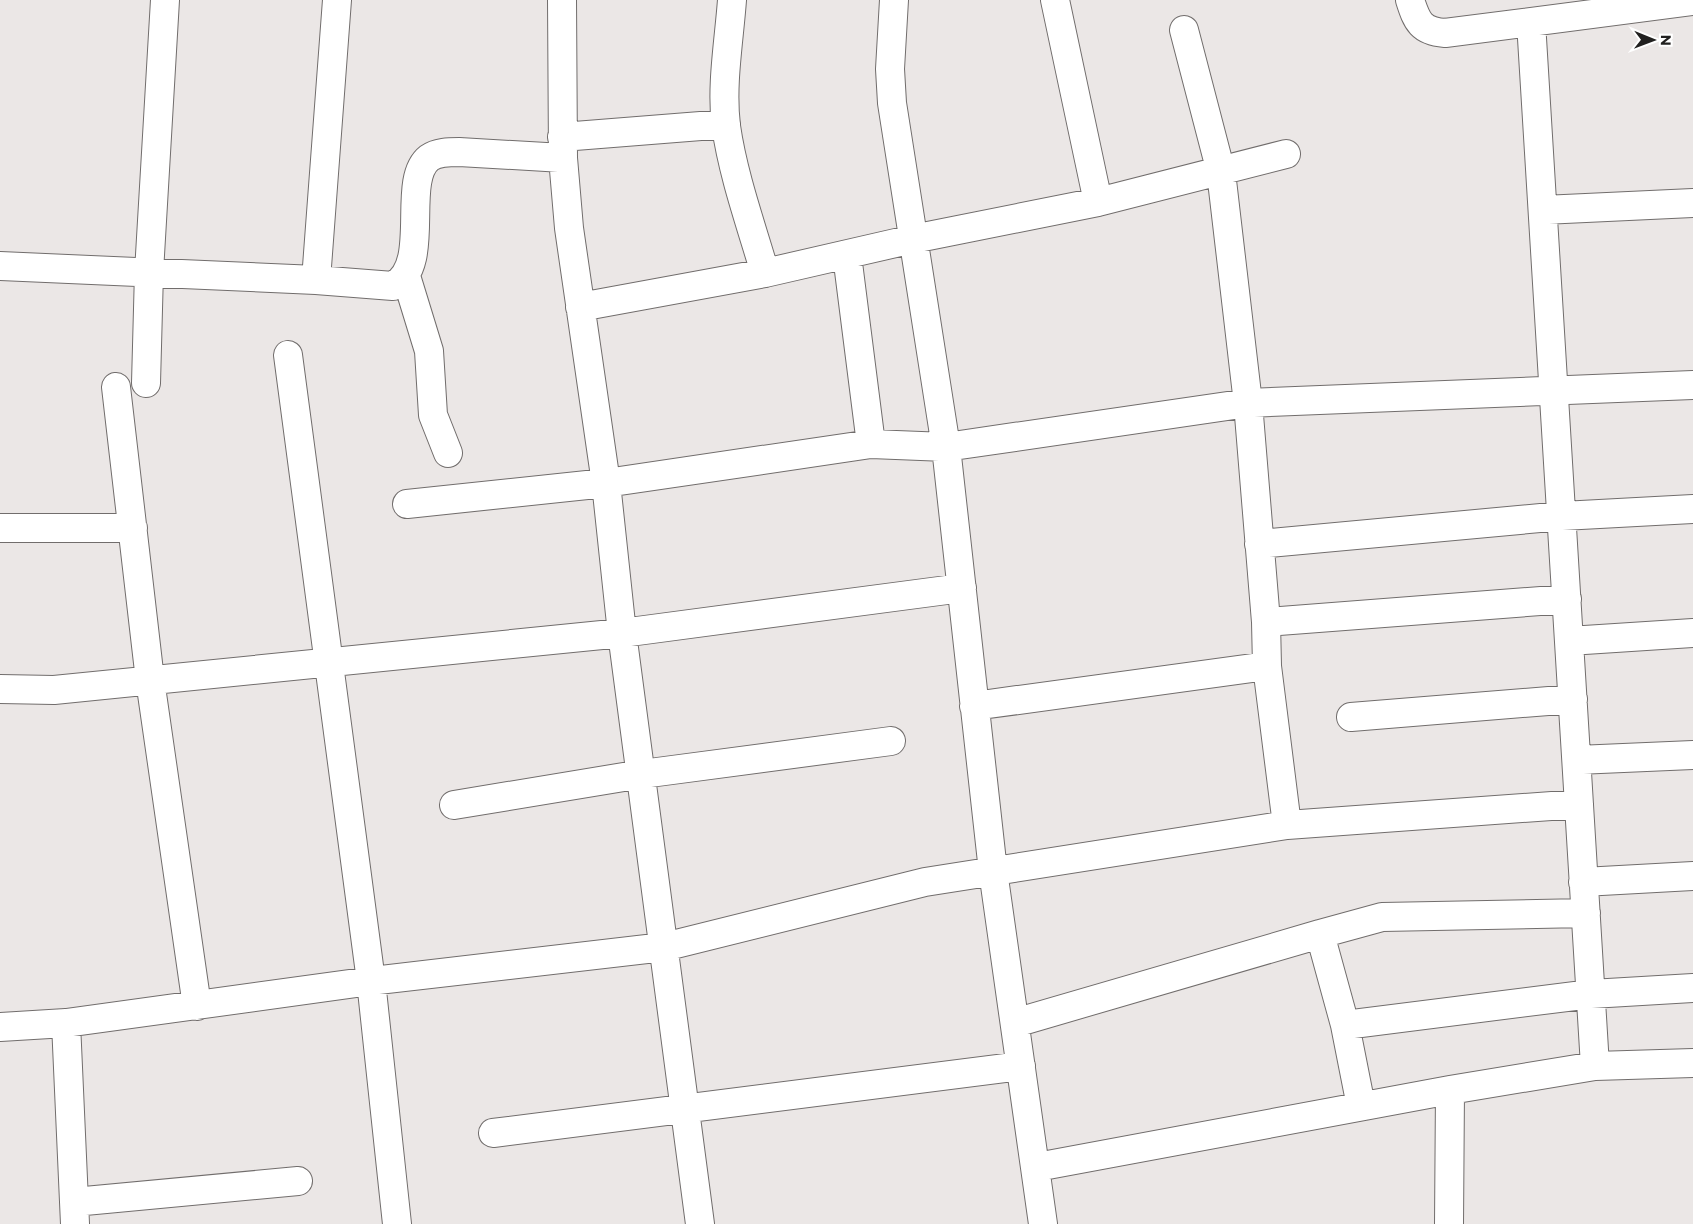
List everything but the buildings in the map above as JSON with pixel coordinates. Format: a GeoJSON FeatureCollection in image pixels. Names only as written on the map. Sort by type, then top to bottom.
{"type":"FeatureCollection","features":[{"type":"Feature","properties":{"kind":"street"},"geometry":{"type":"LineString","coordinates":[[146,383],[149,272],[165,0]]}},
{"type":"Feature","properties":{"kind":"street"},"geometry":{"type":"LineString","coordinates":[[316,280],[337,0]]}},
{"type":"Feature","properties":{"kind":"street"},"geometry":{"type":"LineString","coordinates":[[562,0],[562,148],[580,307],[606,483],[622,633],[700,1224]]}},
{"type":"Feature","properties":{"kind":"street"},"geometry":{"type":"LineString","coordinates":[[732,0],[726,124],[765,273]]}},
{"type":"Feature","properties":{"kind":"street"},"geometry":{"type":"LineString","coordinates":[[894,0],[890,69],[892,103],[946,447],[993,871],[1037,1167],[1043,1224]]}},
{"type":"Feature","properties":{"kind":"street"},"geometry":{"type":"LineString","coordinates":[[1055,0],[1098,202]]}},
{"type":"Feature","properties":{"kind":"street"},"geometry":{"type":"LineString","coordinates":[[1410,0],[1418,22],[1429,30],[1436,32],[1693,1]]}},
{"type":"Feature","properties":{"kind":"street"},"geometry":{"type":"LineString","coordinates":[[1531,22],[1595,1066]]}},
{"type":"Feature","properties":{"kind":"street"},"geometry":{"type":"LineString","coordinates":[[1184,30],[1221,172],[1248,403],[1266,622],[1267,666],[1287,825]]}},
{"type":"Feature","properties":{"kind":"street"},"geometry":{"type":"LineString","coordinates":[[448,453],[433,415],[429,351],[406,276],[414,245],[418,184],[422,166],[428,158],[443,153],[562,148],[726,124]]}},
{"type":"Feature","properties":{"kind":"street"},"geometry":{"type":"LineString","coordinates":[[580,307],[765,273],[913,239],[1098,202],[1286,154]]}},
{"type":"Feature","properties":{"kind":"street"},"geometry":{"type":"LineString","coordinates":[[1543,210],[1693,203]]}},
{"type":"Feature","properties":{"kind":"street"},"geometry":{"type":"LineString","coordinates":[[847,254],[871,444]]}},
{"type":"Feature","properties":{"kind":"street"},"geometry":{"type":"LineString","coordinates":[[0,266],[316,280],[392,286],[406,276]]}},
{"type":"Feature","properties":{"kind":"street"},"geometry":{"type":"LineString","coordinates":[[288,355],[371,980],[397,1224]]}},
{"type":"Feature","properties":{"kind":"street"},"geometry":{"type":"LineString","coordinates":[[407,504],[606,483],[871,444],[946,447],[1248,403],[1693,385]]}},
{"type":"Feature","properties":{"kind":"street"},"geometry":{"type":"LineString","coordinates":[[116,387],[150,680],[197,1006]]}},
{"type":"Feature","properties":{"kind":"street"},"geometry":{"type":"LineString","coordinates":[[1259,544],[1562,516],[1693,509]]}},
{"type":"Feature","properties":{"kind":"street"},"geometry":{"type":"LineString","coordinates":[[2,528],[132,528]]}},
{"type":"Feature","properties":{"kind":"street"},"geometry":{"type":"LineString","coordinates":[[0,689],[54,690],[622,633],[962,588]]}},
{"type":"Feature","properties":{"kind":"street"},"geometry":{"type":"LineString","coordinates":[[1266,622],[1567,599]]}},
{"type":"Feature","properties":{"kind":"street"},"geometry":{"type":"LineString","coordinates":[[1569,640],[1693,633]]}},
{"type":"Feature","properties":{"kind":"street"},"geometry":{"type":"LineString","coordinates":[[974,706],[1267,666]]}},
{"type":"Feature","properties":{"kind":"street"},"geometry":{"type":"LineString","coordinates":[[1352,717],[1573,699]]}},
{"type":"Feature","properties":{"kind":"street"},"geometry":{"type":"LineString","coordinates":[[454,806],[642,774],[891,741]]}},
{"type":"Feature","properties":{"kind":"street"},"geometry":{"type":"LineString","coordinates":[[1577,760],[1693,755]]}},
{"type":"Feature","properties":{"kind":"street"},"geometry":{"type":"LineString","coordinates":[[0,1028],[66,1023],[371,980],[664,947],[925,882],[1287,825],[1579,804]]}},
{"type":"Feature","properties":{"kind":"street"},"geometry":{"type":"LineString","coordinates":[[1583,882],[1693,876]]}},
{"type":"Feature","properties":{"kind":"street"},"geometry":{"type":"LineString","coordinates":[[1015,1023],[1382,917],[1586,913]]}},
{"type":"Feature","properties":{"kind":"street"},"geometry":{"type":"LineString","coordinates":[[1320,934],[1345,1025],[1361,1106]]}},
{"type":"Feature","properties":{"kind":"street"},"geometry":{"type":"LineString","coordinates":[[1345,1025],[1591,994],[1693,988]]}},
{"type":"Feature","properties":{"kind":"street"},"geometry":{"type":"LineString","coordinates":[[66,1023],[74,1213],[298,1181]]}},
{"type":"Feature","properties":{"kind":"street"},"geometry":{"type":"LineString","coordinates":[[1037,1167],[1361,1106],[1595,1066],[1693,1063]]}},
{"type":"Feature","properties":{"kind":"street"},"geometry":{"type":"LineString","coordinates":[[493,1133],[1022,1066]]}},
{"type":"Feature","properties":{"kind":"street"},"geometry":{"type":"LineString","coordinates":[[1449,1224],[1450,1090]]}}]}
